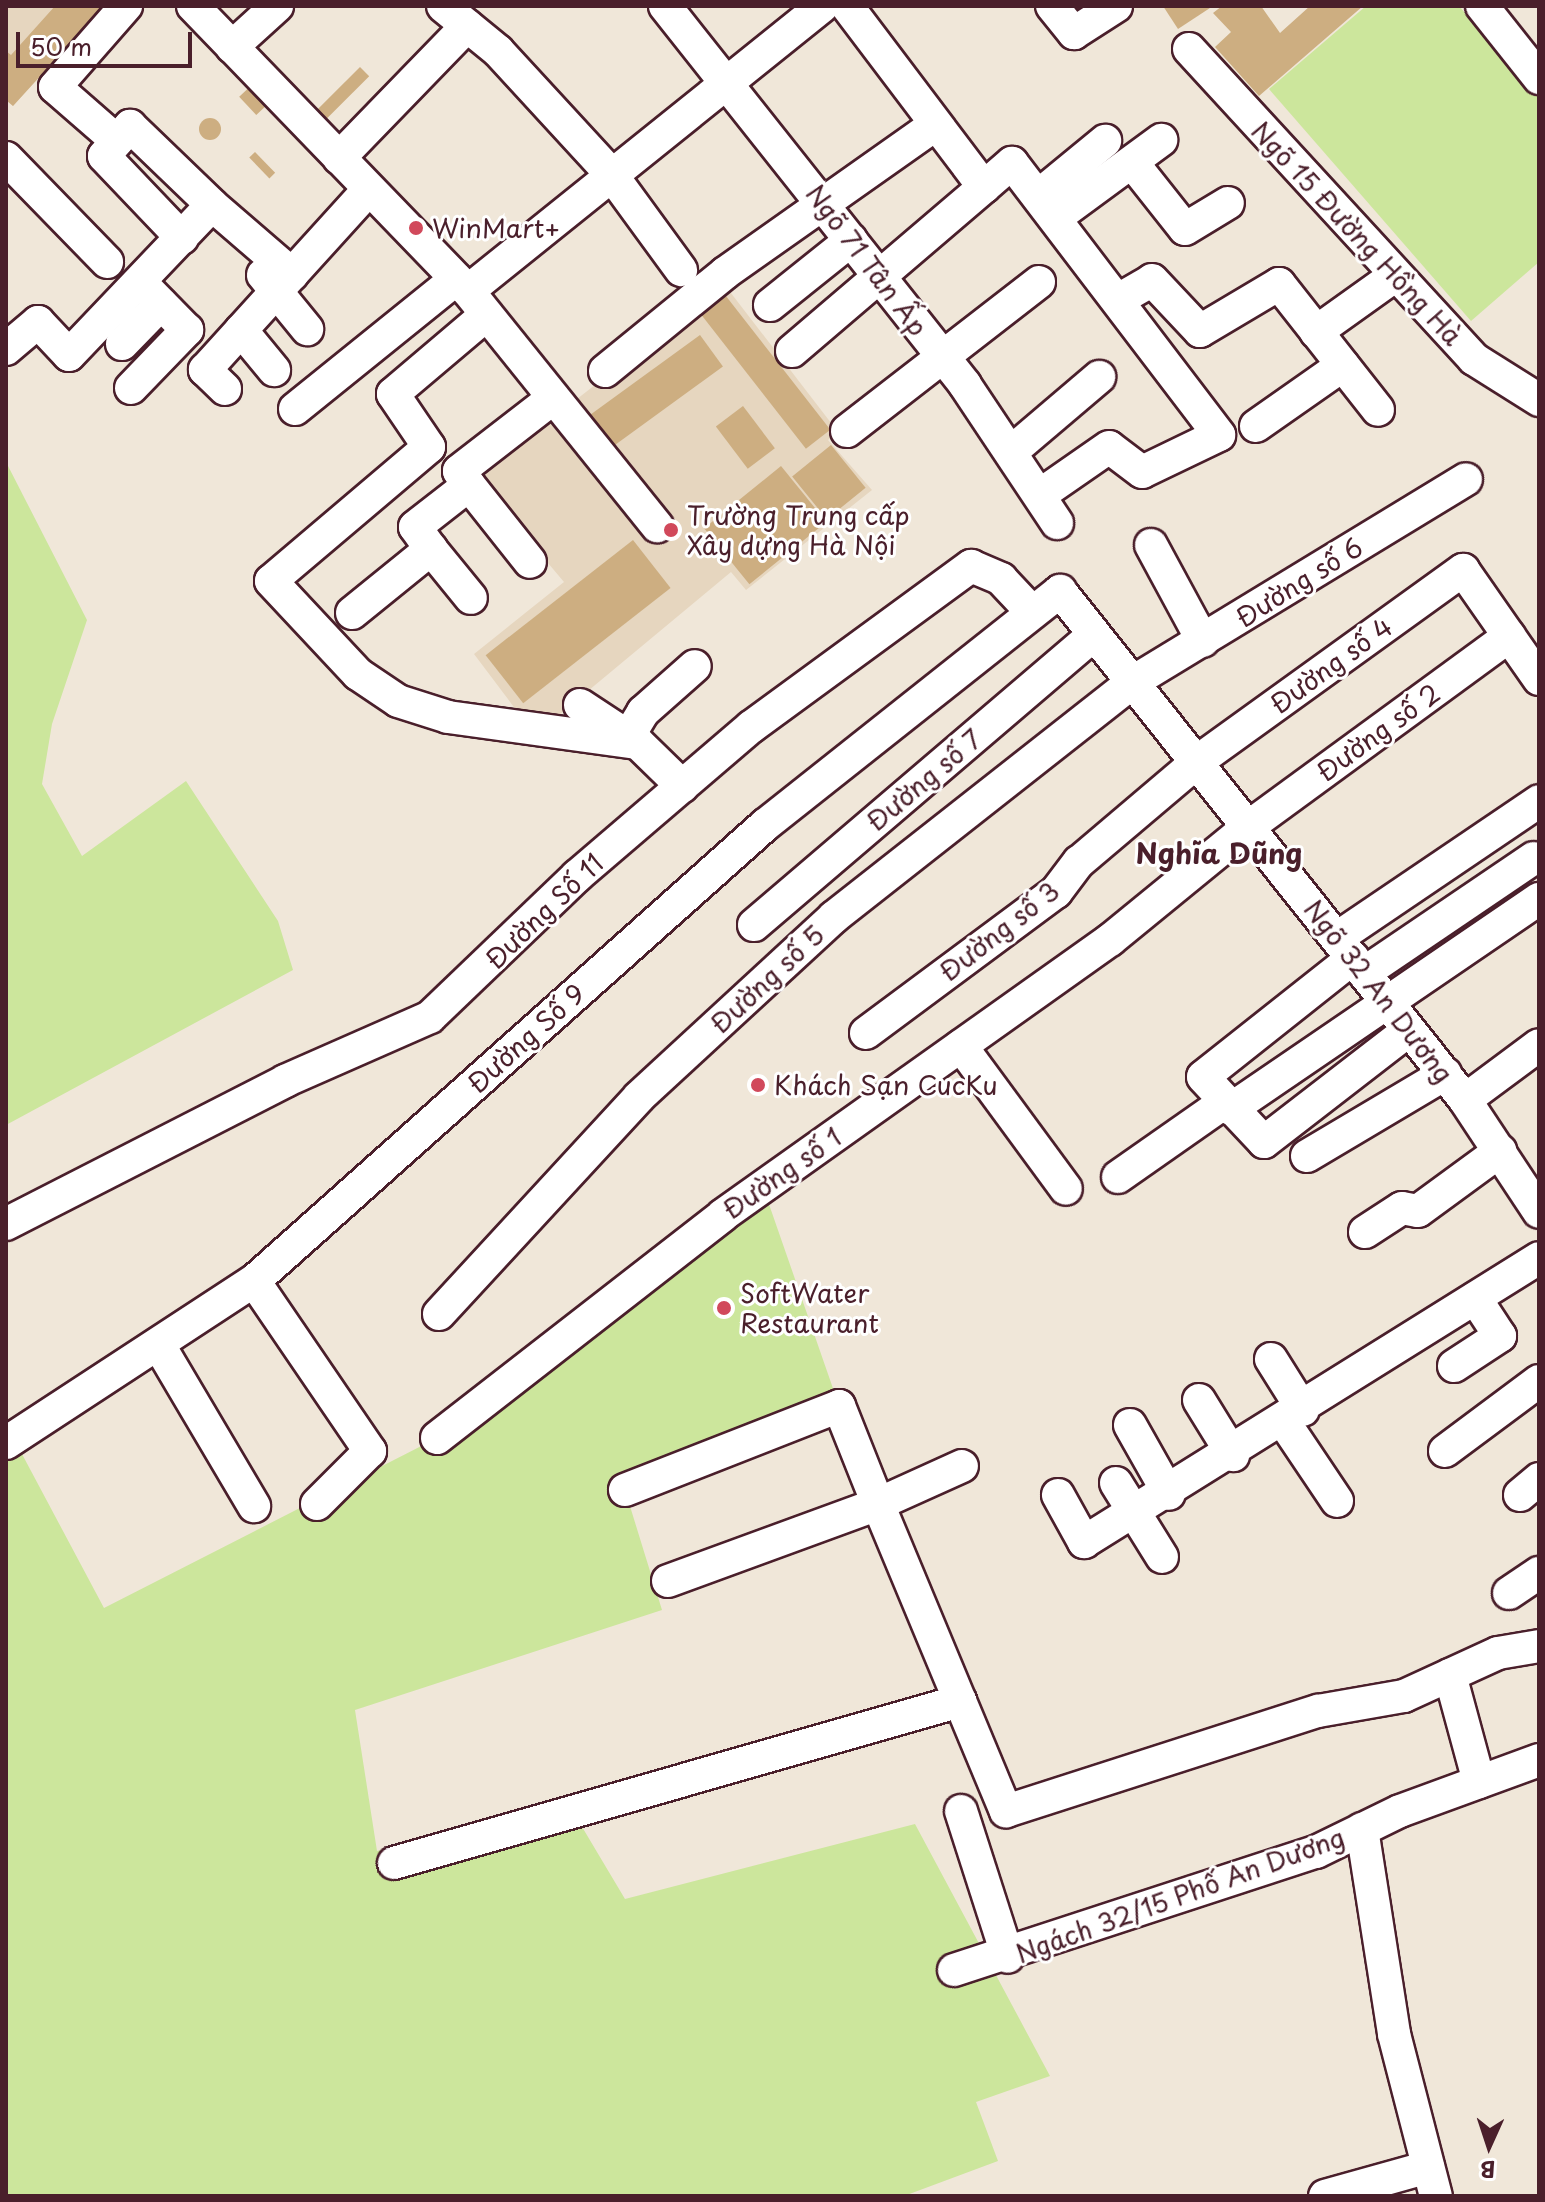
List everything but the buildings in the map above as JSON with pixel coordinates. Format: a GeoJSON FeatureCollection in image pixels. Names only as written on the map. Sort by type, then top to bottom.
{"type":"FeatureCollection","features":[{"type":"Feature","properties":{"kind":"street"},"geometry":{"type":"LineString","coordinates":[[117,141],[55,87],[126,6]]}},
{"type":"Feature","properties":{"kind":"street"},"geometry":{"type":"LineString","coordinates":[[193,6],[470,295],[657,526]]}},
{"type":"Feature","properties":{"kind":"street"},"geometry":{"type":"LineString","coordinates":[[232,47],[277,6]]}},
{"type":"Feature","properties":{"kind":"street","name":"Ngõ 71 Tân Ấp"},"geometry":{"type":"LineString","coordinates":[[665,6],[728,79],[824,203],[1011,452],[1057,523]]}},
{"type":"Feature","properties":{"kind":"street"},"geometry":{"type":"LineString","coordinates":[[295,409],[470,295],[611,174],[822,6]]}},
{"type":"Feature","properties":{"kind":"street"},"geometry":{"type":"LineString","coordinates":[[847,6],[932,127],[984,187]]}},
{"type":"Feature","properties":{"kind":"street"},"geometry":{"type":"LineString","coordinates":[[1052,6],[1074,33],[1116,6]]}},
{"type":"Feature","properties":{"kind":"street"},"geometry":{"type":"LineString","coordinates":[[1482,6],[1539,78]]}},
{"type":"Feature","properties":{"kind":"street"},"geometry":{"type":"LineString","coordinates":[[339,158],[454,13],[611,174],[681,270]]}},
{"type":"Feature","properties":{"kind":"street","name":"Ngõ 15 Đường Hồng Hà"},"geometry":{"type":"LineString","coordinates":[[1189,49],[1393,277],[1474,359],[1539,400]]}},
{"type":"Feature","properties":{"kind":"street"},"geometry":{"type":"LineString","coordinates":[[199,220],[130,126],[104,156],[285,282],[307,329]]}},
{"type":"Feature","properties":{"kind":"street"},"geometry":{"type":"LineString","coordinates":[[605,371],[824,203],[932,127]]}},
{"type":"Feature","properties":{"kind":"street"},"geometry":{"type":"LineString","coordinates":[[1046,207],[1135,166],[1161,140]]}},
{"type":"Feature","properties":{"kind":"street"},"geometry":{"type":"LineString","coordinates":[[1046,207],[1105,141]]}},
{"type":"Feature","properties":{"kind":"street"},"geometry":{"type":"LineString","coordinates":[[792,351],[1012,163],[1219,435],[1142,472],[1109,447],[1040,495]]}},
{"type":"Feature","properties":{"kind":"street"},"geometry":{"type":"LineString","coordinates":[[1135,166],[1185,229],[1228,203]]}},
{"type":"Feature","properties":{"kind":"street"},"geometry":{"type":"LineString","coordinates":[[13,178],[107,262]]}},
{"type":"Feature","properties":{"kind":"street"},"geometry":{"type":"LineString","coordinates":[[150,293],[187,330],[208,377],[241,330],[369,189]]}},
{"type":"Feature","properties":{"kind":"street"},"geometry":{"type":"LineString","coordinates":[[122,344],[150,293],[199,220]]}},
{"type":"Feature","properties":{"kind":"street"},"geometry":{"type":"LineString","coordinates":[[770,305],[851,240]]}},
{"type":"Feature","properties":{"kind":"street"},"geometry":{"type":"LineString","coordinates":[[1316,332],[1393,277]]}},
{"type":"Feature","properties":{"kind":"street"},"geometry":{"type":"LineString","coordinates":[[1118,300],[1152,280],[1200,331],[1279,284],[1378,410]]}},
{"type":"Feature","properties":{"kind":"street"},"geometry":{"type":"LineString","coordinates":[[847,431],[1039,282]]}},
{"type":"Feature","properties":{"kind":"street"},"geometry":{"type":"LineString","coordinates":[[6,349],[38,322],[69,355],[150,293]]}},
{"type":"Feature","properties":{"kind":"street"},"geometry":{"type":"LineString","coordinates":[[470,295],[393,394],[429,447],[271,581],[358,674],[398,701],[448,717],[633,740]]}},
{"type":"Feature","properties":{"kind":"street"},"geometry":{"type":"LineString","coordinates":[[131,388],[187,330]]}},
{"type":"Feature","properties":{"kind":"street"},"geometry":{"type":"LineString","coordinates":[[241,330],[274,370]]}},
{"type":"Feature","properties":{"kind":"street"},"geometry":{"type":"LineString","coordinates":[[1256,426],[1343,365]]}},
{"type":"Feature","properties":{"kind":"street"},"geometry":{"type":"LineString","coordinates":[[1011,452],[1099,377]]}},
{"type":"Feature","properties":{"kind":"street"},"geometry":{"type":"LineString","coordinates":[[530,562],[459,471],[558,404]]}},
{"type":"Feature","properties":{"kind":"street","name":"Đường số 6"},"geometry":{"type":"LineString","coordinates":[[1131,683],[1466,479]]}},
{"type":"Feature","properties":{"kind":"street"},"geometry":{"type":"LineString","coordinates":[[469,485],[415,527],[471,598]]}},
{"type":"Feature","properties":{"kind":"street"},"geometry":{"type":"LineString","coordinates":[[1151,545],[1203,641]]}},
{"type":"Feature","properties":{"kind":"street"},"geometry":{"type":"LineString","coordinates":[[352,613],[431,549]]}},
{"type":"Feature","properties":{"kind":"street","name":"Đường Số 11"},"geometry":{"type":"LineString","coordinates":[[6,1224],[285,1081],[430,1017],[682,786],[971,566],[1001,579],[1032,612]]}},
{"type":"Feature","properties":{"kind":"street","name":"Đường số 4"},"geometry":{"type":"LineString","coordinates":[[1198,761],[1463,570],[1509,636]]}},
{"type":"Feature","properties":{"kind":"street","name":"Ngõ 32 An Dương"},"geometry":{"type":"LineString","coordinates":[[1060,591],[1445,1074],[1539,1212]]}},
{"type":"Feature","properties":{"kind":"street","name":"Đường Số 9"},"geometry":{"type":"LineString","coordinates":[[6,1443],[160,1347],[254,1281],[765,825],[1060,591]]}},
{"type":"Feature","properties":{"kind":"street","name":"Đường số 7"},"geometry":{"type":"LineString","coordinates":[[754,925],[1094,635]]}},
{"type":"Feature","properties":{"kind":"street"},"geometry":{"type":"LineString","coordinates":[[1509,636],[1539,679]]}},
{"type":"Feature","properties":{"kind":"street","name":"Đường số 2"},"geometry":{"type":"LineString","coordinates":[[1247,828],[1509,636]]}},
{"type":"Feature","properties":{"kind":"street"},"geometry":{"type":"LineString","coordinates":[[633,740],[643,712],[695,666]]}},
{"type":"Feature","properties":{"kind":"street","name":"Đường số 5"},"geometry":{"type":"LineString","coordinates":[[439,1314],[639,1097],[834,917],[1131,683]]}},
{"type":"Feature","properties":{"kind":"street"},"geometry":{"type":"LineString","coordinates":[[580,705],[633,740],[682,786]]}},
{"type":"Feature","properties":{"kind":"street","name":"Đường số 3"},"geometry":{"type":"LineString","coordinates":[[866,1033],[1056,892],[1079,862],[1198,761]]}},
{"type":"Feature","properties":{"kind":"street"},"geometry":{"type":"LineString","coordinates":[[1409,1030],[1264,1142],[1203,1077],[1508,822],[1539,801]]}},
{"type":"Feature","properties":{"kind":"street"},"geometry":{"type":"LineString","coordinates":[[1351,956],[1536,862],[1508,822]]}},
{"type":"Feature","properties":{"kind":"street","name":"Đường số 1"},"geometry":{"type":"LineString","coordinates":[[437,1438],[723,1215],[961,1046],[1247,828]]}},
{"type":"Feature","properties":{"kind":"street"},"geometry":{"type":"LineString","coordinates":[[1118,1177],[1389,1005],[1539,899]]}},
{"type":"Feature","properties":{"kind":"street"},"geometry":{"type":"LineString","coordinates":[[1465,1100],[1539,1045]]}},
{"type":"Feature","properties":{"kind":"street"},"geometry":{"type":"LineString","coordinates":[[961,1046],[1066,1189]]}},
{"type":"Feature","properties":{"kind":"street"},"geometry":{"type":"LineString","coordinates":[[1307,1156],[1445,1074]]}},
{"type":"Feature","properties":{"kind":"street"},"geometry":{"type":"LineString","coordinates":[[1365,1232],[1402,1208],[1418,1211],[1500,1151]]}},
{"type":"Feature","properties":{"kind":"street"},"geometry":{"type":"LineString","coordinates":[[1058,1495],[1084,1542],[1233,1455],[1539,1258]]}},
{"type":"Feature","properties":{"kind":"street"},"geometry":{"type":"LineString","coordinates":[[254,1281],[370,1451],[317,1504]]}},
{"type":"Feature","properties":{"kind":"street"},"geometry":{"type":"LineString","coordinates":[[1454,1366],[1500,1336],[1475,1298]]}},
{"type":"Feature","properties":{"kind":"street"},"geometry":{"type":"LineString","coordinates":[[160,1347],[254,1506]]}},
{"type":"Feature","properties":{"kind":"street"},"geometry":{"type":"LineString","coordinates":[[1271,1359],[1294,1416],[1337,1501]]}},
{"type":"Feature","properties":{"kind":"street"},"geometry":{"type":"LineString","coordinates":[[1445,1451],[1539,1381]]}},
{"type":"Feature","properties":{"kind":"street"},"geometry":{"type":"LineString","coordinates":[[1199,1400],[1233,1455]]}},
{"type":"Feature","properties":{"kind":"street"},"geometry":{"type":"LineString","coordinates":[[625,1490],[839,1406],[1006,1811],[1318,1711],[1404,1696],[1498,1653],[1539,1646]]}},
{"type":"Feature","properties":{"kind":"street"},"geometry":{"type":"LineString","coordinates":[[1130,1425],[1169,1494]]}},
{"type":"Feature","properties":{"kind":"street"},"geometry":{"type":"LineString","coordinates":[[668,1581],[878,1504],[962,1466]]}},
{"type":"Feature","properties":{"kind":"street"},"geometry":{"type":"LineString","coordinates":[[1116,1483],[1162,1557]]}},
{"type":"Feature","properties":{"kind":"street"},"geometry":{"type":"LineString","coordinates":[[1509,1593],[1539,1573]]}},
{"type":"Feature","properties":{"kind":"street"},"geometry":{"type":"LineString","coordinates":[[1450,1675],[1479,1782]]}},
{"type":"Feature","properties":{"kind":"street"},"geometry":{"type":"LineString","coordinates":[[394,1863],[960,1701]]}},
{"type":"Feature","properties":{"kind":"street","name":"Ngách 32/15 Phố An Dương"},"geometry":{"type":"LineString","coordinates":[[954,1970],[1008,1957],[1316,1852],[1362,1829],[1539,1760]]}},
{"type":"Feature","properties":{"kind":"street"},"geometry":{"type":"LineString","coordinates":[[961,1811],[1008,1957]]}},
{"type":"Feature","properties":{"kind":"street"},"geometry":{"type":"LineString","coordinates":[[1325,2196],[1432,2181],[1394,2034],[1362,1829]]}},
{"type":"Feature","properties":{"kind":"shaded area"},"geometry":{"type":"Polygon","coordinates":[[[6,6],[104,6],[13,106],[6,100],[6,6]]]}},
{"type":"Feature","properties":{"kind":"shaded area","name":"Trường Trung cấp Xây dựng Hà Nội"},"geometry":{"type":"Polygon","coordinates":[[[724,284],[838,432],[828,440],[872,490],[746,590],[731,572],[535,735],[474,654],[564,582],[476,478],[724,284]]]}},
{"type":"Feature","properties":{"kind":"green space"},"geometry":{"type":"Polygon","coordinates":[[[1366,6],[1459,6],[1539,98],[1539,262],[1471,321],[1269,89],[1366,6]]]}},
{"type":"Feature","properties":{"kind":"green space"},"geometry":{"type":"Polygon","coordinates":[[[6,462],[87,620],[52,724],[42,784],[82,856],[186,781],[278,921],[293,970],[6,1125],[6,462]]]}},
{"type":"Feature","properties":{"kind":"green space"},"geometry":{"type":"Polygon","coordinates":[[[763,1187],[836,1397],[625,1490],[662,1610],[355,1710],[377,1851],[566,1800],[625,1899],[915,1824],[1050,2076],[976,2102],[998,2161],[904,2196],[6,2196],[6,1424],[104,1608],[437,1438],[763,1187]]]}},
{"type":"Feature","properties":{"kind":"place","name":"WinMart+"},"geometry":{"type":"Point","coordinates":[416,228]}},
{"type":"Feature","properties":{"kind":"place","name":"Trường Trung cấp Xây dựng Hà Nội"},"geometry":{"type":"Point","coordinates":[671,530]}},
{"type":"Feature","properties":{"kind":"place","name":"Khách Sạn CucKu"},"geometry":{"type":"Point","coordinates":[758,1085]}},
{"type":"Feature","properties":{"kind":"place","name":"SoftWater Restaurant"},"geometry":{"type":"Point","coordinates":[724,1308]}},
{"type":"Feature","properties":{"kind":"district","name":"Nghĩa Dũng"},"geometry":{"type":"Point","coordinates":[1219,853]}}]}
